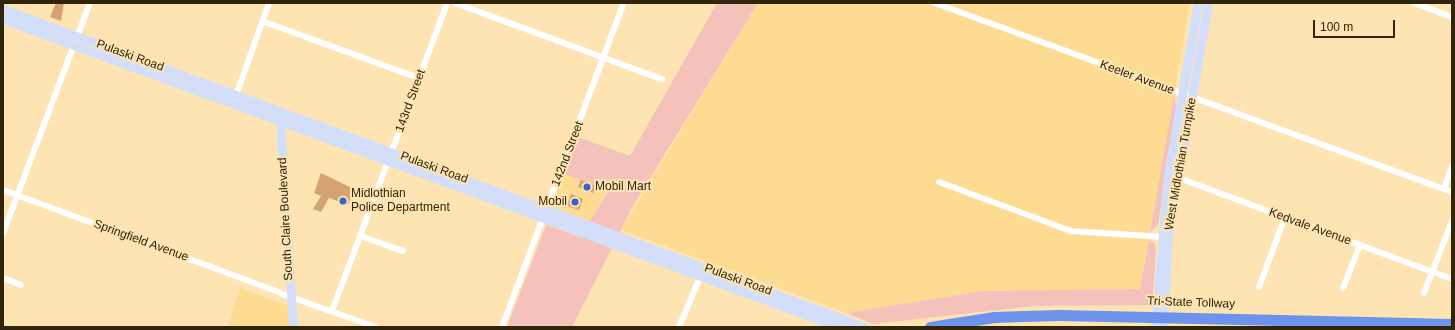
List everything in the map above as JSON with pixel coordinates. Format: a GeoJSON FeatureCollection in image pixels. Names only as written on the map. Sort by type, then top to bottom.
{"type":"FeatureCollection","features":[{"type":"Feature","properties":{"kind":"highway","name":"Tri-State Tollway"},"geometry":{"type":"LineString","coordinates":[[930,327],[994,317],[1147,315],[1452,324]]}},
{"type":"Feature","properties":{"kind":"main road","name":"West Midlothian Turnpike"},"geometry":{"type":"LineString","coordinates":[[1155,327],[1164,237],[1168,175],[1198,3]]}},
{"type":"Feature","properties":{"kind":"main road","name":"West Midlothian Turnpike"},"geometry":{"type":"LineString","coordinates":[[1162,327],[1164,237],[1178,178],[1208,3]]}},
{"type":"Feature","properties":{"kind":"main road","name":"Pulaski Road"},"geometry":{"type":"LineString","coordinates":[[3,9],[236,94],[543,218],[839,327]]}},
{"type":"Feature","properties":{"kind":"main road","name":"Pulaski Road"},"geometry":{"type":"LineString","coordinates":[[3,19],[280,123],[390,157],[547,209],[864,327]]}},
{"type":"Feature","properties":{"kind":"main road","name":"South Claire Boulevard"},"geometry":{"type":"LineString","coordinates":[[280,111],[284,294],[293,327]]}},
{"type":"Feature","properties":{"kind":"street"},"geometry":{"type":"LineString","coordinates":[[3,233],[90,3]]}},
{"type":"Feature","properties":{"kind":"street"},"geometry":{"type":"LineString","coordinates":[[232,105],[269,3]]}},
{"type":"Feature","properties":{"kind":"street","name":"143rd Street"},"geometry":{"type":"LineString","coordinates":[[332,311],[448,3]]}},
{"type":"Feature","properties":{"kind":"street"},"geometry":{"type":"LineString","coordinates":[[455,3],[662,79]]}},
{"type":"Feature","properties":{"kind":"street","name":"142nd Street"},"geometry":{"type":"LineString","coordinates":[[502,327],[624,3]]}},
{"type":"Feature","properties":{"kind":"street","name":"Keeler Avenue"},"geometry":{"type":"LineString","coordinates":[[935,3],[1452,192]]}},
{"type":"Feature","properties":{"kind":"street"},"geometry":{"type":"LineString","coordinates":[[1414,3],[1452,17]]}},
{"type":"Feature","properties":{"kind":"street"},"geometry":{"type":"LineString","coordinates":[[262,21],[419,78]]}},
{"type":"Feature","properties":{"kind":"street"},"geometry":{"type":"LineString","coordinates":[[1444,189],[1452,166]]}},
{"type":"Feature","properties":{"kind":"street","name":"Kedvale Avenue"},"geometry":{"type":"LineString","coordinates":[[1168,175],[1452,278]]}},
{"type":"Feature","properties":{"kind":"street"},"geometry":{"type":"LineString","coordinates":[[939,182],[1070,231],[1164,237]]}},
{"type":"Feature","properties":{"kind":"street","name":"Springfield Avenue"},"geometry":{"type":"LineString","coordinates":[[3,190],[375,327]]}},
{"type":"Feature","properties":{"kind":"street"},"geometry":{"type":"LineString","coordinates":[[1259,287],[1285,217]]}},
{"type":"Feature","properties":{"kind":"street"},"geometry":{"type":"LineString","coordinates":[[1424,293],[1452,221]]}},
{"type":"Feature","properties":{"kind":"street"},"geometry":{"type":"LineString","coordinates":[[360,236],[403,251]]}},
{"type":"Feature","properties":{"kind":"street"},"geometry":{"type":"LineString","coordinates":[[1343,288],[1360,245]]}},
{"type":"Feature","properties":{"kind":"street"},"geometry":{"type":"LineString","coordinates":[[679,327],[700,277]]}},
{"type":"Feature","properties":{"kind":"street"},"geometry":{"type":"LineString","coordinates":[[3,278],[21,285]]}},
{"type":"Feature","properties":{"kind":"shaded area"},"geometry":{"type":"Polygon","coordinates":[[[717,3],[758,3],[633,206],[572,327],[507,327],[546,225],[580,237],[609,190],[564,174],[578,137],[630,156],[717,3]]]}},
{"type":"Feature","properties":{"kind":"shaded area"},"geometry":{"type":"Polygon","coordinates":[[[758,3],[1190,3],[1140,289],[982,291],[847,313],[621,230],[758,3]]]}},
{"type":"Feature","properties":{"kind":"shaded area"},"geometry":{"type":"Polygon","coordinates":[[[1174,95],[1176,106],[1158,225],[1150,232],[1174,95]]]}},
{"type":"Feature","properties":{"kind":"shaded area"},"geometry":{"type":"Polygon","coordinates":[[[564,174],[609,189],[589,222],[556,208],[554,200],[564,174]]]}},
{"type":"Feature","properties":{"kind":"shaded area"},"geometry":{"type":"Polygon","coordinates":[[[1149,240],[1155,243],[1156,250],[1152,305],[1034,306],[873,324],[847,313],[982,291],[1140,289],[1149,240]]]}},
{"type":"Feature","properties":{"kind":"shaded area"},"geometry":{"type":"Polygon","coordinates":[[[240,288],[289,306],[290,327],[227,327],[240,288]]]}},
{"type":"Feature","properties":{"kind":"building"},"geometry":{"type":"Polygon","coordinates":[[[56,3],[64,3],[61,21],[50,17],[56,3]]]}},
{"type":"Feature","properties":{"kind":"building","name":"Midlothian Police Department"},"geometry":{"type":"Polygon","coordinates":[[[321,173],[354,189],[348,205],[329,198],[321,212],[313,209],[321,196],[314,193],[321,173]]]}},
{"type":"Feature","properties":{"kind":"building","name":"Mobil Mart"},"geometry":{"type":"Polygon","coordinates":[[[581,180],[596,186],[593,193],[578,187],[581,180]]]}},
{"type":"Feature","properties":{"kind":"building","name":"Mobil"},"geometry":{"type":"Polygon","coordinates":[[[571,194],[583,199],[579,210],[567,206],[571,194]]]}},
{"type":"Feature","properties":{"kind":"place","name":"Mobil Mart"},"geometry":{"type":"Point","coordinates":[587,187]}},
{"type":"Feature","properties":{"kind":"place","name":"Midlothian Police Department"},"geometry":{"type":"Point","coordinates":[343,201]}},
{"type":"Feature","properties":{"kind":"place","name":"Mobil"},"geometry":{"type":"Point","coordinates":[575,202]}}]}
